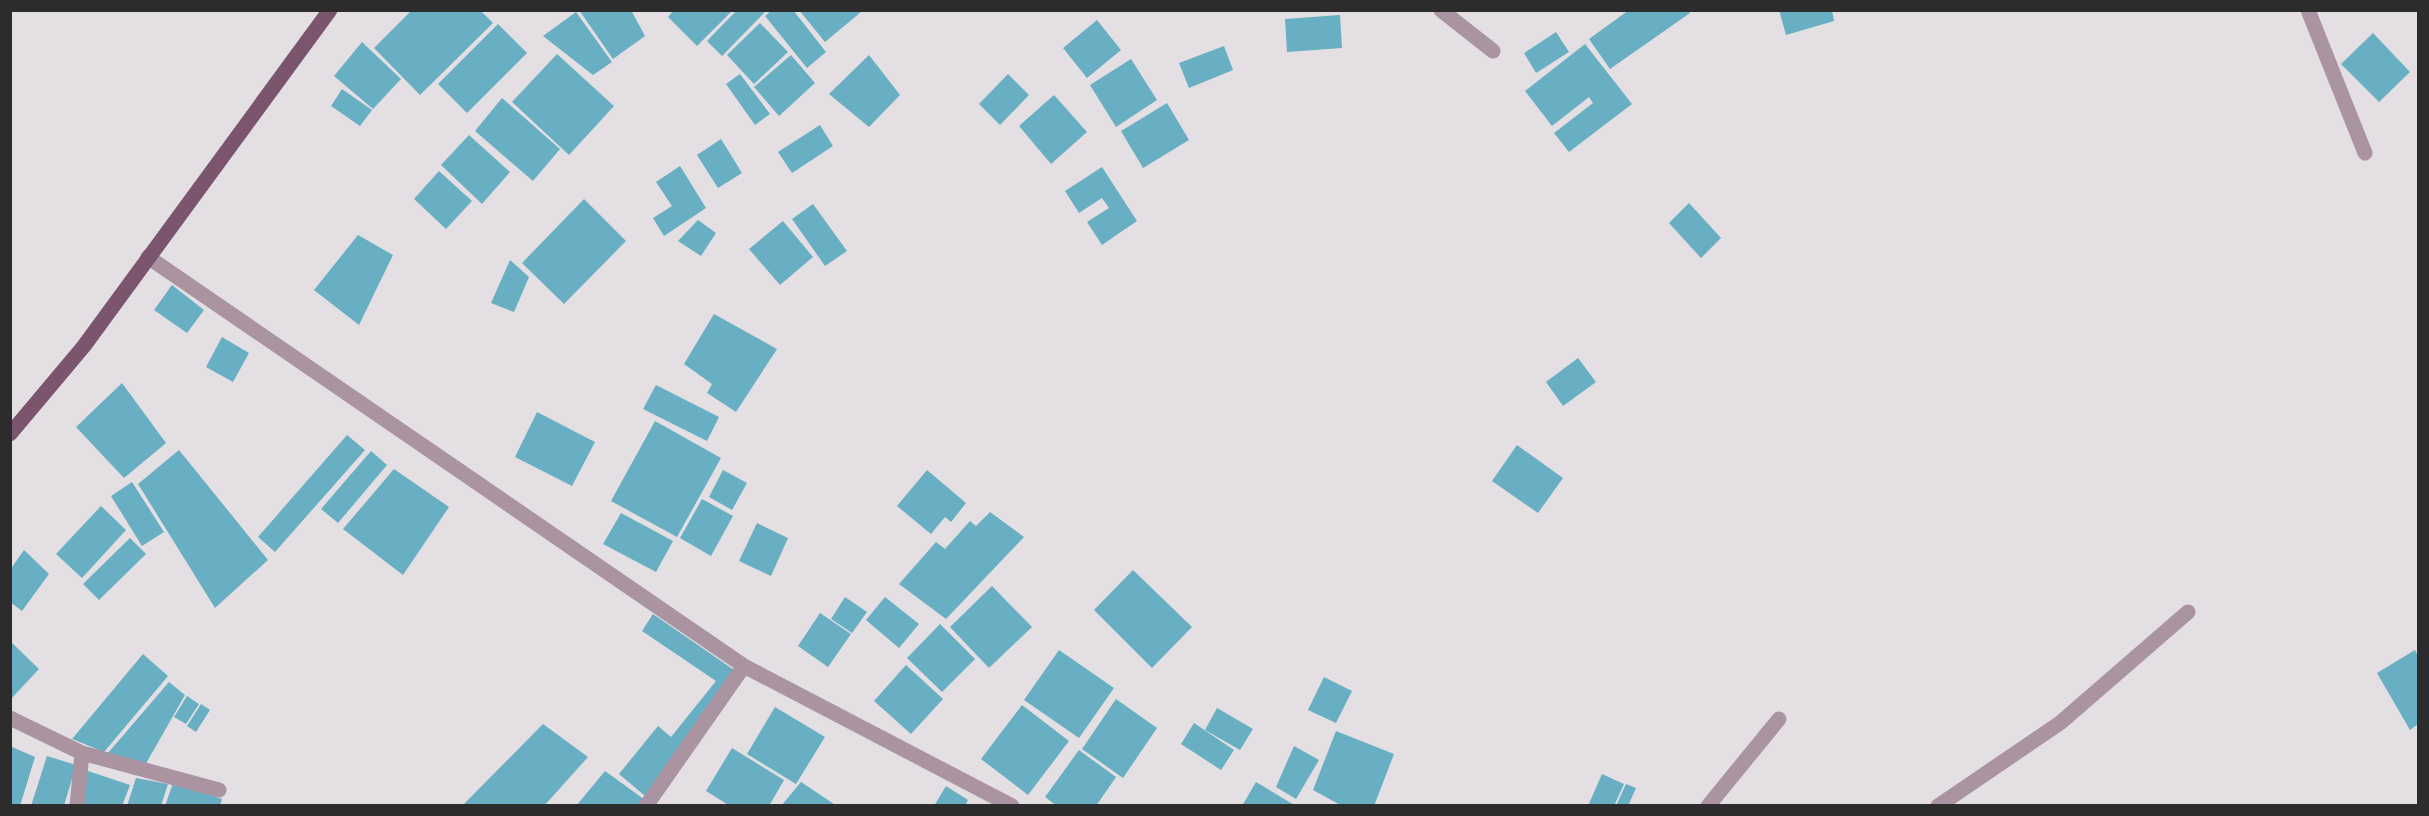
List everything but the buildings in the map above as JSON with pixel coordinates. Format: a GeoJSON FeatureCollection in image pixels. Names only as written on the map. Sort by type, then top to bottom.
{"type":"FeatureCollection","features":[{"type":"Feature","properties":{"kind":"main road"},"geometry":{"type":"LineString","coordinates":[[10,434],[84,346],[330,10]]}},
{"type":"Feature","properties":{"kind":"street"},"geometry":{"type":"LineString","coordinates":[[1441,10],[1493,51]]}},
{"type":"Feature","properties":{"kind":"street"},"geometry":{"type":"LineString","coordinates":[[2308,10],[2365,153]]}},
{"type":"Feature","properties":{"kind":"street"},"geometry":{"type":"LineString","coordinates":[[148,257],[744,666],[1012,806]]}},
{"type":"Feature","properties":{"kind":"street"},"geometry":{"type":"LineString","coordinates":[[1938,806],[2060,723],[2188,612]]}},
{"type":"Feature","properties":{"kind":"street"},"geometry":{"type":"LineString","coordinates":[[646,806],[744,666]]}},
{"type":"Feature","properties":{"kind":"street"},"geometry":{"type":"LineString","coordinates":[[10,718],[82,753],[219,790]]}},
{"type":"Feature","properties":{"kind":"street"},"geometry":{"type":"LineString","coordinates":[[1708,806],[1779,718]]}},
{"type":"Feature","properties":{"kind":"street"},"geometry":{"type":"LineString","coordinates":[[77,806],[82,753]]}}]}
